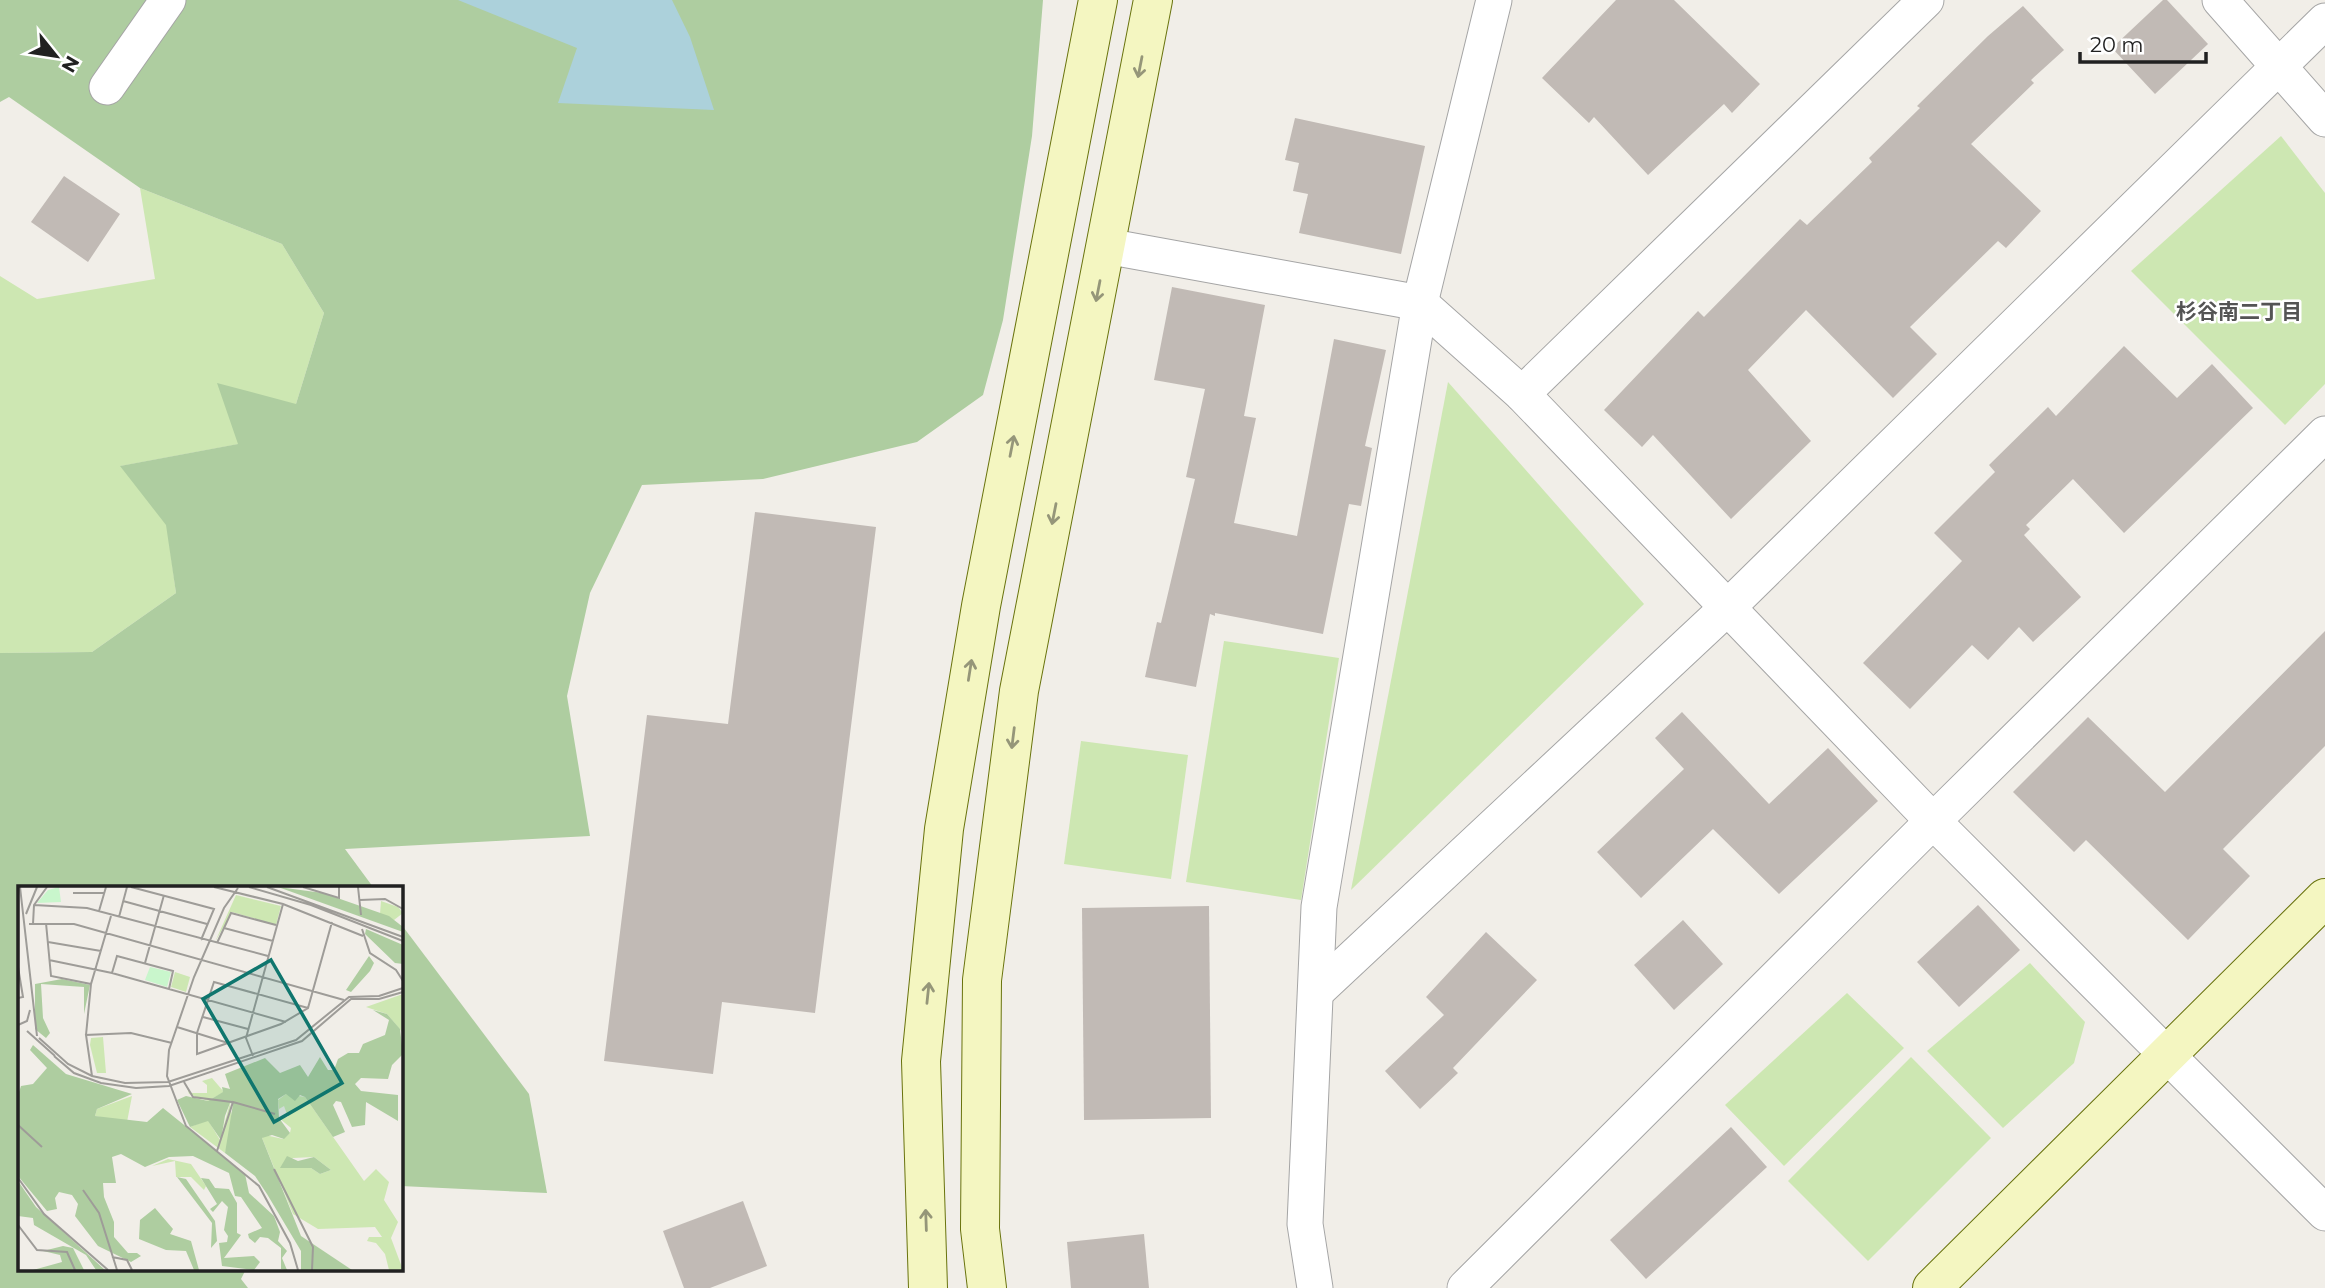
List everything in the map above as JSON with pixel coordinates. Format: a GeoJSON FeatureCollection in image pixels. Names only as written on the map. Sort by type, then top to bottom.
{"type":"FeatureCollection","features":[{"type":"Feature","properties":{"kind":"street"},"geometry":{"type":"LineString","coordinates":[[107,87],[168,0]]}},
{"type":"Feature","properties":{"kind":"street"},"geometry":{"type":"LineString","coordinates":[[928,1288],[921,1061],[944,829],[981,607],[1098,0]]}},
{"type":"Feature","properties":{"kind":"street"},"geometry":{"type":"LineString","coordinates":[[987,1288],[979,1229],[982,980],[1019,691],[1153,0]]}},
{"type":"Feature","properties":{"kind":"street"},"geometry":{"type":"LineString","coordinates":[[1522,394],[1926,0]]}},
{"type":"Feature","properties":{"kind":"street"},"geometry":{"type":"LineString","coordinates":[[2220,0],[2325,119]]}},
{"type":"Feature","properties":{"kind":"street"},"geometry":{"type":"LineString","coordinates":[[1315,1288],[1305,1224],[1320,907],[1420,303],[1497,4]]}},
{"type":"Feature","properties":{"kind":"street"},"geometry":{"type":"LineString","coordinates":[[1316,992],[1727,608],[2325,21]]}},
{"type":"Feature","properties":{"kind":"street"},"geometry":{"type":"LineString","coordinates":[[1106,246],[1420,303],[1522,394],[1933,821],[2325,1213]]}},
{"type":"Feature","properties":{"kind":"street"},"geometry":{"type":"LineString","coordinates":[[1465,1288],[2325,434]]}},
{"type":"Feature","properties":{"kind":"street"},"geometry":{"type":"LineString","coordinates":[[1932,1288],[2168,1057],[2325,898]]}},
{"type":"Feature","properties":{"kind":"green space"},"geometry":{"type":"Polygon","coordinates":[[[0,0],[1043,0],[1032,136],[1003,320],[983,395],[917,442],[763,479],[642,485],[590,593],[567,696],[590,836],[345,849],[372,886],[18,886],[18,1270],[246,1270],[241,1279],[248,1288],[0,1288],[0,653],[92,652],[176,593],[166,525],[120,466],[238,444],[217,383],[296,404],[324,313],[282,244],[140,188],[9,97],[0,102],[0,0]]]}},
{"type":"Feature","properties":{"kind":"green space"},"geometry":{"type":"Polygon","coordinates":[[[2281,136],[2325,193],[2325,384],[2285,425],[2131,271],[2281,136]]]}},
{"type":"Feature","properties":{"kind":"green space"},"geometry":{"type":"Polygon","coordinates":[[[140,188],[282,244],[324,313],[296,404],[239,444],[121,466],[167,525],[176,593],[92,652],[0,653],[0,276],[37,299],[155,279],[140,188]]]}},
{"type":"Feature","properties":{"kind":"green space"},"geometry":{"type":"Polygon","coordinates":[[[1448,382],[1644,604],[1351,890],[1448,382]]]}},
{"type":"Feature","properties":{"kind":"green space"},"geometry":{"type":"Polygon","coordinates":[[[1224,641],[1339,658],[1301,900],[1186,882],[1224,641]]]}},
{"type":"Feature","properties":{"kind":"green space"},"geometry":{"type":"Polygon","coordinates":[[[1081,741],[1188,755],[1171,879],[1064,864],[1081,741]]]}},
{"type":"Feature","properties":{"kind":"green space"},"geometry":{"type":"Polygon","coordinates":[[[402,925],[529,1094],[547,1193],[402,1186],[402,925]]]}},
{"type":"Feature","properties":{"kind":"green space"},"geometry":{"type":"Polygon","coordinates":[[[2030,963],[2085,1022],[2074,1063],[2003,1128],[1927,1051],[2030,963]]]}},
{"type":"Feature","properties":{"kind":"green space"},"geometry":{"type":"Polygon","coordinates":[[[1847,993],[1904,1048],[1784,1166],[1725,1105],[1847,993]]]}},
{"type":"Feature","properties":{"kind":"green space"},"geometry":{"type":"Polygon","coordinates":[[[1911,1057],[1991,1138],[1868,1261],[1788,1181],[1911,1057]]]}},
{"type":"Feature","properties":{"kind":"water"},"geometry":{"type":"Polygon","coordinates":[[[458,0],[672,0],[690,37],[714,110],[558,103],[577,48],[458,0]]]}},
{"type":"Feature","properties":{"kind":"building"},"geometry":{"type":"Polygon","coordinates":[[[1616,0],[1674,0],[1760,84],[1732,113],[1724,104],[1648,175],[1594,117],[1589,123],[1542,78],[1616,0]]]}},
{"type":"Feature","properties":{"kind":"building"},"geometry":{"type":"Polygon","coordinates":[[[2163,0],[2167,0],[2208,44],[2155,94],[2112,48],[2163,0]]]}},
{"type":"Feature","properties":{"kind":"building"},"geometry":{"type":"Polygon","coordinates":[[[2023,6],[2064,50],[2031,80],[2034,83],[1971,144],[2041,211],[2006,248],[1998,241],[1910,327],[1937,354],[1893,398],[1806,310],[1748,370],[1811,441],[1731,519],[1653,435],[1642,447],[1604,410],[1698,311],[1704,317],[1800,219],[1807,225],[1872,162],[1869,158],[1920,108],[1917,106],[1988,36],[2023,6]]]}},
{"type":"Feature","properties":{"kind":"building"},"geometry":{"type":"Polygon","coordinates":[[[1295,118],[1425,146],[1401,254],[1299,233],[1308,194],[1293,191],[1299,163],[1285,160],[1295,118]]]}},
{"type":"Feature","properties":{"kind":"building"},"geometry":{"type":"Polygon","coordinates":[[[64,176],[120,214],[88,262],[31,222],[64,176]]]}},
{"type":"Feature","properties":{"kind":"building"},"geometry":{"type":"Polygon","coordinates":[[[1172,287],[1265,305],[1244,416],[1256,418],[1234,523],[1297,536],[1334,339],[1386,350],[1365,446],[1372,448],[1361,506],[1349,504],[1323,634],[1210,614],[1196,687],[1145,677],[1157,622],[1161,623],[1195,479],[1186,477],[1205,389],[1154,380],[1172,287]]]}},
{"type":"Feature","properties":{"kind":"building"},"geometry":{"type":"Polygon","coordinates":[[[2124,346],[2177,398],[2212,364],[2253,408],[2124,533],[2073,479],[2026,525],[2030,529],[2024,535],[2081,597],[2033,642],[2019,627],[1988,660],[1972,645],[1910,709],[1863,663],[1962,561],[1934,533],[1995,472],[1989,465],[2048,407],[2056,416],[2124,346]]]}},
{"type":"Feature","properties":{"kind":"building"},"geometry":{"type":"Polygon","coordinates":[[[755,512],[876,527],[815,1013],[722,1002],[713,1074],[604,1061],[647,715],[728,724],[755,512]]]}},
{"type":"Feature","properties":{"kind":"building"},"geometry":{"type":"Polygon","coordinates":[[[2325,631],[2325,746],[2223,849],[2250,876],[2188,940],[2086,840],[2074,852],[2013,792],[2088,717],[2165,792],[2325,631]]]}},
{"type":"Feature","properties":{"kind":"building"},"geometry":{"type":"Polygon","coordinates":[[[1682,712],[1769,804],[1828,748],[1878,801],[1779,894],[1713,829],[1641,898],[1597,852],[1684,769],[1655,738],[1682,712]]]}},
{"type":"Feature","properties":{"kind":"building"},"geometry":{"type":"Polygon","coordinates":[[[1978,905],[2020,950],[1959,1007],[1917,962],[1978,905]]]}},
{"type":"Feature","properties":{"kind":"building"},"geometry":{"type":"Polygon","coordinates":[[[1209,906],[1211,1118],[1084,1120],[1082,908],[1209,906]]]}},
{"type":"Feature","properties":{"kind":"building"},"geometry":{"type":"Polygon","coordinates":[[[1683,920],[1723,964],[1674,1010],[1634,965],[1683,920]]]}},
{"type":"Feature","properties":{"kind":"building"},"geometry":{"type":"Polygon","coordinates":[[[1486,932],[1537,980],[1453,1068],[1458,1073],[1420,1109],[1385,1071],[1444,1015],[1426,997],[1486,932]]]}},
{"type":"Feature","properties":{"kind":"building"},"geometry":{"type":"Polygon","coordinates":[[[1731,1127],[1767,1167],[1646,1279],[1610,1240],[1731,1127]]]}},
{"type":"Feature","properties":{"kind":"building"},"geometry":{"type":"Polygon","coordinates":[[[743,1201],[767,1266],[710,1288],[684,1288],[663,1231],[743,1201]]]}},
{"type":"Feature","properties":{"kind":"building"},"geometry":{"type":"Polygon","coordinates":[[[1144,1234],[1149,1288],[1071,1288],[1067,1242],[1144,1234]]]}},
{"type":"Feature","properties":{"kind":"district","name":"杉谷南二丁目"},"geometry":{"type":"Point","coordinates":[2239,312]}}]}
